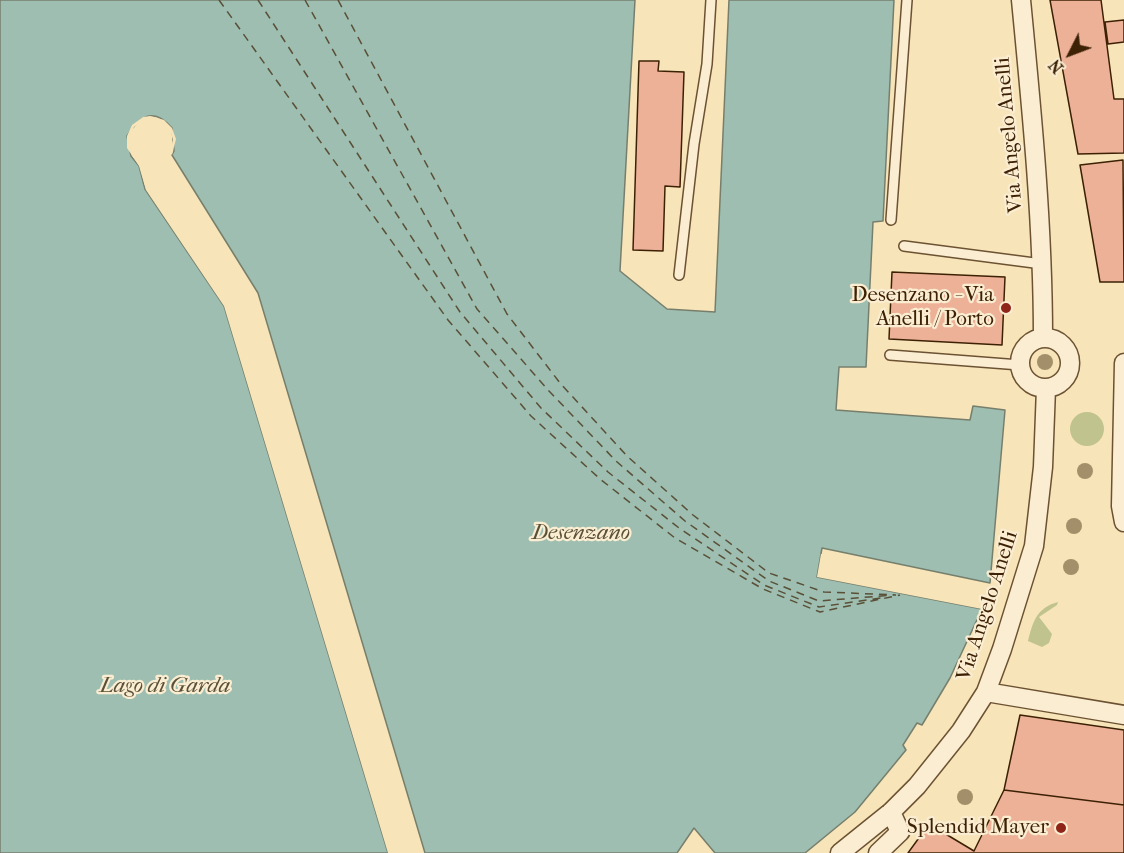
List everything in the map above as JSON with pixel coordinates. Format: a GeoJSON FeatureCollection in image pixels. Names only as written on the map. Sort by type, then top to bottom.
{"type":"FeatureCollection","features":[{"type":"Feature","properties":{"kind":"street","name":"Via Angelo Anelli"},"geometry":{"type":"LineString","coordinates":[[1021,0],[1036,156],[1042,264],[1043,338]]}},
{"type":"Feature","properties":{"kind":"street"},"geometry":{"type":"LineString","coordinates":[[1043,338],[1058,342],[1064,347],[1070,362],[1069,370],[1060,383],[1046,388],[1031,384],[1020,365],[1020,358],[1026,347],[1031,342],[1043,338]]}},
{"type":"Feature","properties":{"kind":"street"},"geometry":{"type":"LineString","coordinates":[[1124,363],[1122,506],[1124,522]]}},
{"type":"Feature","properties":{"kind":"street","name":"Via Angelo Anelli"},"geometry":{"type":"LineString","coordinates":[[840,853],[891,812],[917,786],[960,731],[986,692],[1034,546],[1043,467],[1046,388]]}},
{"type":"Feature","properties":{"kind":"street"},"geometry":{"type":"LineString","coordinates":[[986,692],[1124,715]]}},
{"type":"Feature","properties":{"kind":"street"},"geometry":{"type":"LineString","coordinates":[[878,853],[900,832],[891,812]]}},
{"type":"Feature","properties":{"kind":"lane"},"geometry":{"type":"LineString","coordinates":[[679,275],[694,144],[707,63],[711,0]]}},
{"type":"Feature","properties":{"kind":"lane"},"geometry":{"type":"LineString","coordinates":[[891,220],[907,0]]}},
{"type":"Feature","properties":{"kind":"lane"},"geometry":{"type":"LineString","coordinates":[[904,246],[1042,264]]}},
{"type":"Feature","properties":{"kind":"lane"},"geometry":{"type":"LineString","coordinates":[[890,355],[1020,365]]}},
{"type":"Feature","properties":{"kind":"green space"},"geometry":{"type":"Polygon","coordinates":[[[1087,412],[1099,417],[1104,429],[1099,441],[1087,446],[1075,441],[1070,429],[1075,417],[1087,412]]]}},
{"type":"Feature","properties":{"kind":"green space"},"geometry":{"type":"Polygon","coordinates":[[[1058,602],[1039,617],[1052,634],[1049,643],[1042,647],[1028,641],[1040,612],[1058,602]]]}},
{"type":"Feature","properties":{"kind":"water"},"geometry":{"type":"Polygon","coordinates":[[[0,0],[635,0],[620,271],[667,309],[715,312],[729,0],[894,0],[883,221],[873,222],[866,367],[839,367],[836,410],[970,420],[973,406],[1005,410],[990,583],[822,548],[817,577],[982,609],[950,678],[922,725],[917,723],[903,745],[906,750],[855,812],[805,853],[715,853],[694,828],[677,853],[425,853],[258,293],[172,155],[174,151],[172,128],[159,117],[148,116],[137,123],[127,136],[131,156],[139,166],[145,189],[224,306],[388,853],[0,853],[0,0]]]}},
{"type":"Feature","properties":{"kind":"pier"},"geometry":{"type":"Polygon","coordinates":[[[150,116],[164,120],[172,128],[176,139],[172,155],[170,152],[173,140],[170,129],[157,120],[144,120],[134,127],[130,136],[130,147],[142,165],[148,187],[227,305],[391,853],[388,853],[224,306],[146,190],[139,166],[127,148],[127,136],[132,125],[143,117],[150,116]]]}},
{"type":"Feature","properties":{"kind":"pier"},"geometry":{"type":"Polygon","coordinates":[[[821,554],[824,554],[820,575],[983,606],[982,609],[817,577],[821,554]]]}},
{"type":"Feature","properties":{"kind":"building"},"geometry":{"type":"Polygon","coordinates":[[[1050,0],[1101,0],[1114,99],[1124,99],[1124,153],[1078,154],[1050,0]]]}},
{"type":"Feature","properties":{"kind":"building"},"geometry":{"type":"Polygon","coordinates":[[[1124,20],[1124,42],[1108,44],[1105,22],[1124,20]]]}},
{"type":"Feature","properties":{"kind":"building"},"geometry":{"type":"Polygon","coordinates":[[[639,61],[659,61],[658,71],[684,72],[680,187],[665,186],[663,251],[633,250],[639,61]]]}},
{"type":"Feature","properties":{"kind":"building"},"geometry":{"type":"Polygon","coordinates":[[[1123,160],[1124,282],[1100,282],[1080,165],[1123,160]]]}},
{"type":"Feature","properties":{"kind":"building"},"geometry":{"type":"Polygon","coordinates":[[[892,272],[1005,277],[1002,345],[889,339],[892,272]]]}},
{"type":"Feature","properties":{"kind":"building"},"geometry":{"type":"Polygon","coordinates":[[[1020,715],[1124,730],[1124,805],[1004,790],[1020,715]]]}},
{"type":"Feature","properties":{"kind":"building"},"geometry":{"type":"Polygon","coordinates":[[[1004,790],[1124,805],[1124,853],[908,853],[929,824],[974,851],[1004,790]]]}},
{"type":"Feature","properties":{"kind":"ferry route"},"geometry":{"type":"LineString","coordinates":[[219,0],[448,320],[531,416],[600,479],[675,538],[763,589],[820,612],[900,595]]}},
{"type":"Feature","properties":{"kind":"ferry route"},"geometry":{"type":"LineString","coordinates":[[258,0],[460,312],[541,408],[608,472],[679,528],[764,585],[819,607],[881,598]]}},
{"type":"Feature","properties":{"kind":"ferry route"},"geometry":{"type":"LineString","coordinates":[[305,0],[477,309],[549,391],[616,461],[685,521],[769,581],[819,601],[893,595]]}},
{"type":"Feature","properties":{"kind":"ferry route"},"geometry":{"type":"LineString","coordinates":[[338,0],[507,314],[560,383],[627,456],[693,515],[769,573],[824,592],[896,595]]}},
{"type":"Feature","properties":{"kind":"place","name":"Desenzano - Via Anelli / Porto"},"geometry":{"type":"Point","coordinates":[1006,308]}},
{"type":"Feature","properties":{"kind":"place","name":"Splendid Mayer"},"geometry":{"type":"Point","coordinates":[1061,828]}},
{"type":"Feature","properties":{"kind":"water label","name":"Desenzano"},"geometry":{"type":"Point","coordinates":[581,534]}},
{"type":"Feature","properties":{"kind":"water label","name":"Lago di Garda"},"geometry":{"type":"Point","coordinates":[165,687]}}]}
